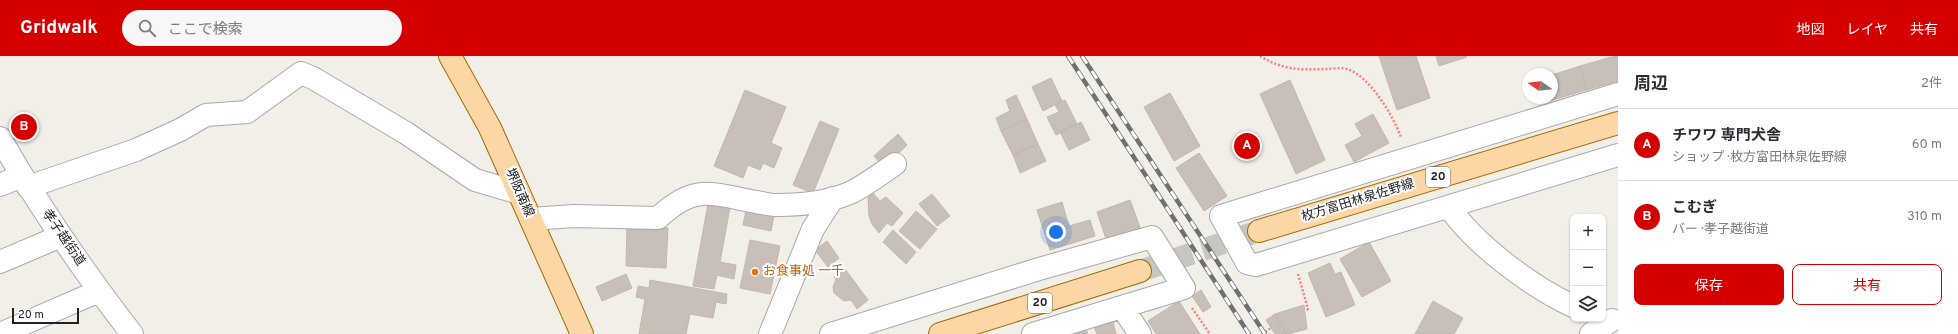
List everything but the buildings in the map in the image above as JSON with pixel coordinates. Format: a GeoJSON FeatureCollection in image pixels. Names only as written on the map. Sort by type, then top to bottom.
{"type":"FeatureCollection","features":[{"type":"Feature","properties":{"kind":"main road","name":"堺阪南線"},"geometry":{"type":"LineString","coordinates":[[450,56],[490,128],[582,334]]}},
{"type":"Feature","properties":{"kind":"main road","name":"枚方富田林泉佐野線"},"geometry":{"type":"LineString","coordinates":[[1259,231],[1618,123]]}},
{"type":"Feature","properties":{"kind":"main road","name":"20"},"geometry":{"type":"LineString","coordinates":[[940,334],[1140,271]]}},
{"type":"Feature","properties":{"kind":"street"},"geometry":{"type":"LineString","coordinates":[[0,186],[25,182],[136,150],[180,130],[206,115],[247,112],[301,73],[314,78],[406,133],[475,180],[519,193]]}},
{"type":"Feature","properties":{"kind":"street"},"geometry":{"type":"LineString","coordinates":[[1618,94],[1221,216],[1246,263],[1256,264],[1449,207],[1618,154]]}},
{"type":"Feature","properties":{"kind":"street","name":"孝子越街道"},"geometry":{"type":"LineString","coordinates":[[0,138],[25,182],[61,236],[99,292],[132,334]]}},
{"type":"Feature","properties":{"kind":"street"},"geometry":{"type":"LineString","coordinates":[[531,220],[574,216],[658,218],[670,206],[685,197],[701,193],[776,205],[833,198],[852,192],[896,164]]}},
{"type":"Feature","properties":{"kind":"street"},"geometry":{"type":"LineString","coordinates":[[770,334],[812,229],[833,198]]}},
{"type":"Feature","properties":{"kind":"street"},"geometry":{"type":"LineString","coordinates":[[1449,207],[1459,221],[1508,266],[1554,297],[1570,305]]}},
{"type":"Feature","properties":{"kind":"street"},"geometry":{"type":"LineString","coordinates":[[0,262],[61,236]]}},
{"type":"Feature","properties":{"kind":"street"},"geometry":{"type":"LineString","coordinates":[[831,334],[1039,269],[1152,237],[1184,288],[1033,334]]}},
{"type":"Feature","properties":{"kind":"street"},"geometry":{"type":"LineString","coordinates":[[0,334],[99,292]]}},
{"type":"Feature","properties":{"kind":"street"},"geometry":{"type":"LineString","coordinates":[[1122,307],[1140,334]]}},
{"type":"Feature","properties":{"kind":"street"},"geometry":{"type":"LineString","coordinates":[[1591,334],[1611,320]]}},
{"type":"Feature","properties":{"kind":"path"},"geometry":{"type":"LineString","coordinates":[[1260,56],[1278,66],[1296,70],[1346,69],[1360,75],[1377,95],[1396,125],[1409,158]]}},
{"type":"Feature","properties":{"kind":"path"},"geometry":{"type":"LineString","coordinates":[[1292,254],[1308,309],[1305,311]]}},
{"type":"Feature","properties":{"kind":"path"},"geometry":{"type":"LineString","coordinates":[[1180,289],[1210,334]]}},
{"type":"Feature","properties":{"kind":"path"},"geometry":{"type":"LineString","coordinates":[[1262,334],[1271,328]]}},
{"type":"Feature","properties":{"kind":"tunnel"},"geometry":{"type":"LineString","coordinates":[[1140,271],[1259,231]]}},
{"type":"Feature","properties":{"kind":"railway"},"geometry":{"type":"LineString","coordinates":[[1068,56],[1249,334]]}},
{"type":"Feature","properties":{"kind":"railway"},"geometry":{"type":"LineString","coordinates":[[1082,56],[1265,334]]}},
{"type":"Feature","properties":{"kind":"place","name":"こむぎ"},"geometry":{"type":"Point","coordinates":[24,127]}},
{"type":"Feature","properties":{"kind":"place","name":"チワワ 専門犬舎"},"geometry":{"type":"Point","coordinates":[1247,146]}},
{"type":"Feature","properties":{"kind":"place","name":"お食事処 一千"},"geometry":{"type":"Point","coordinates":[755,272]}}]}
